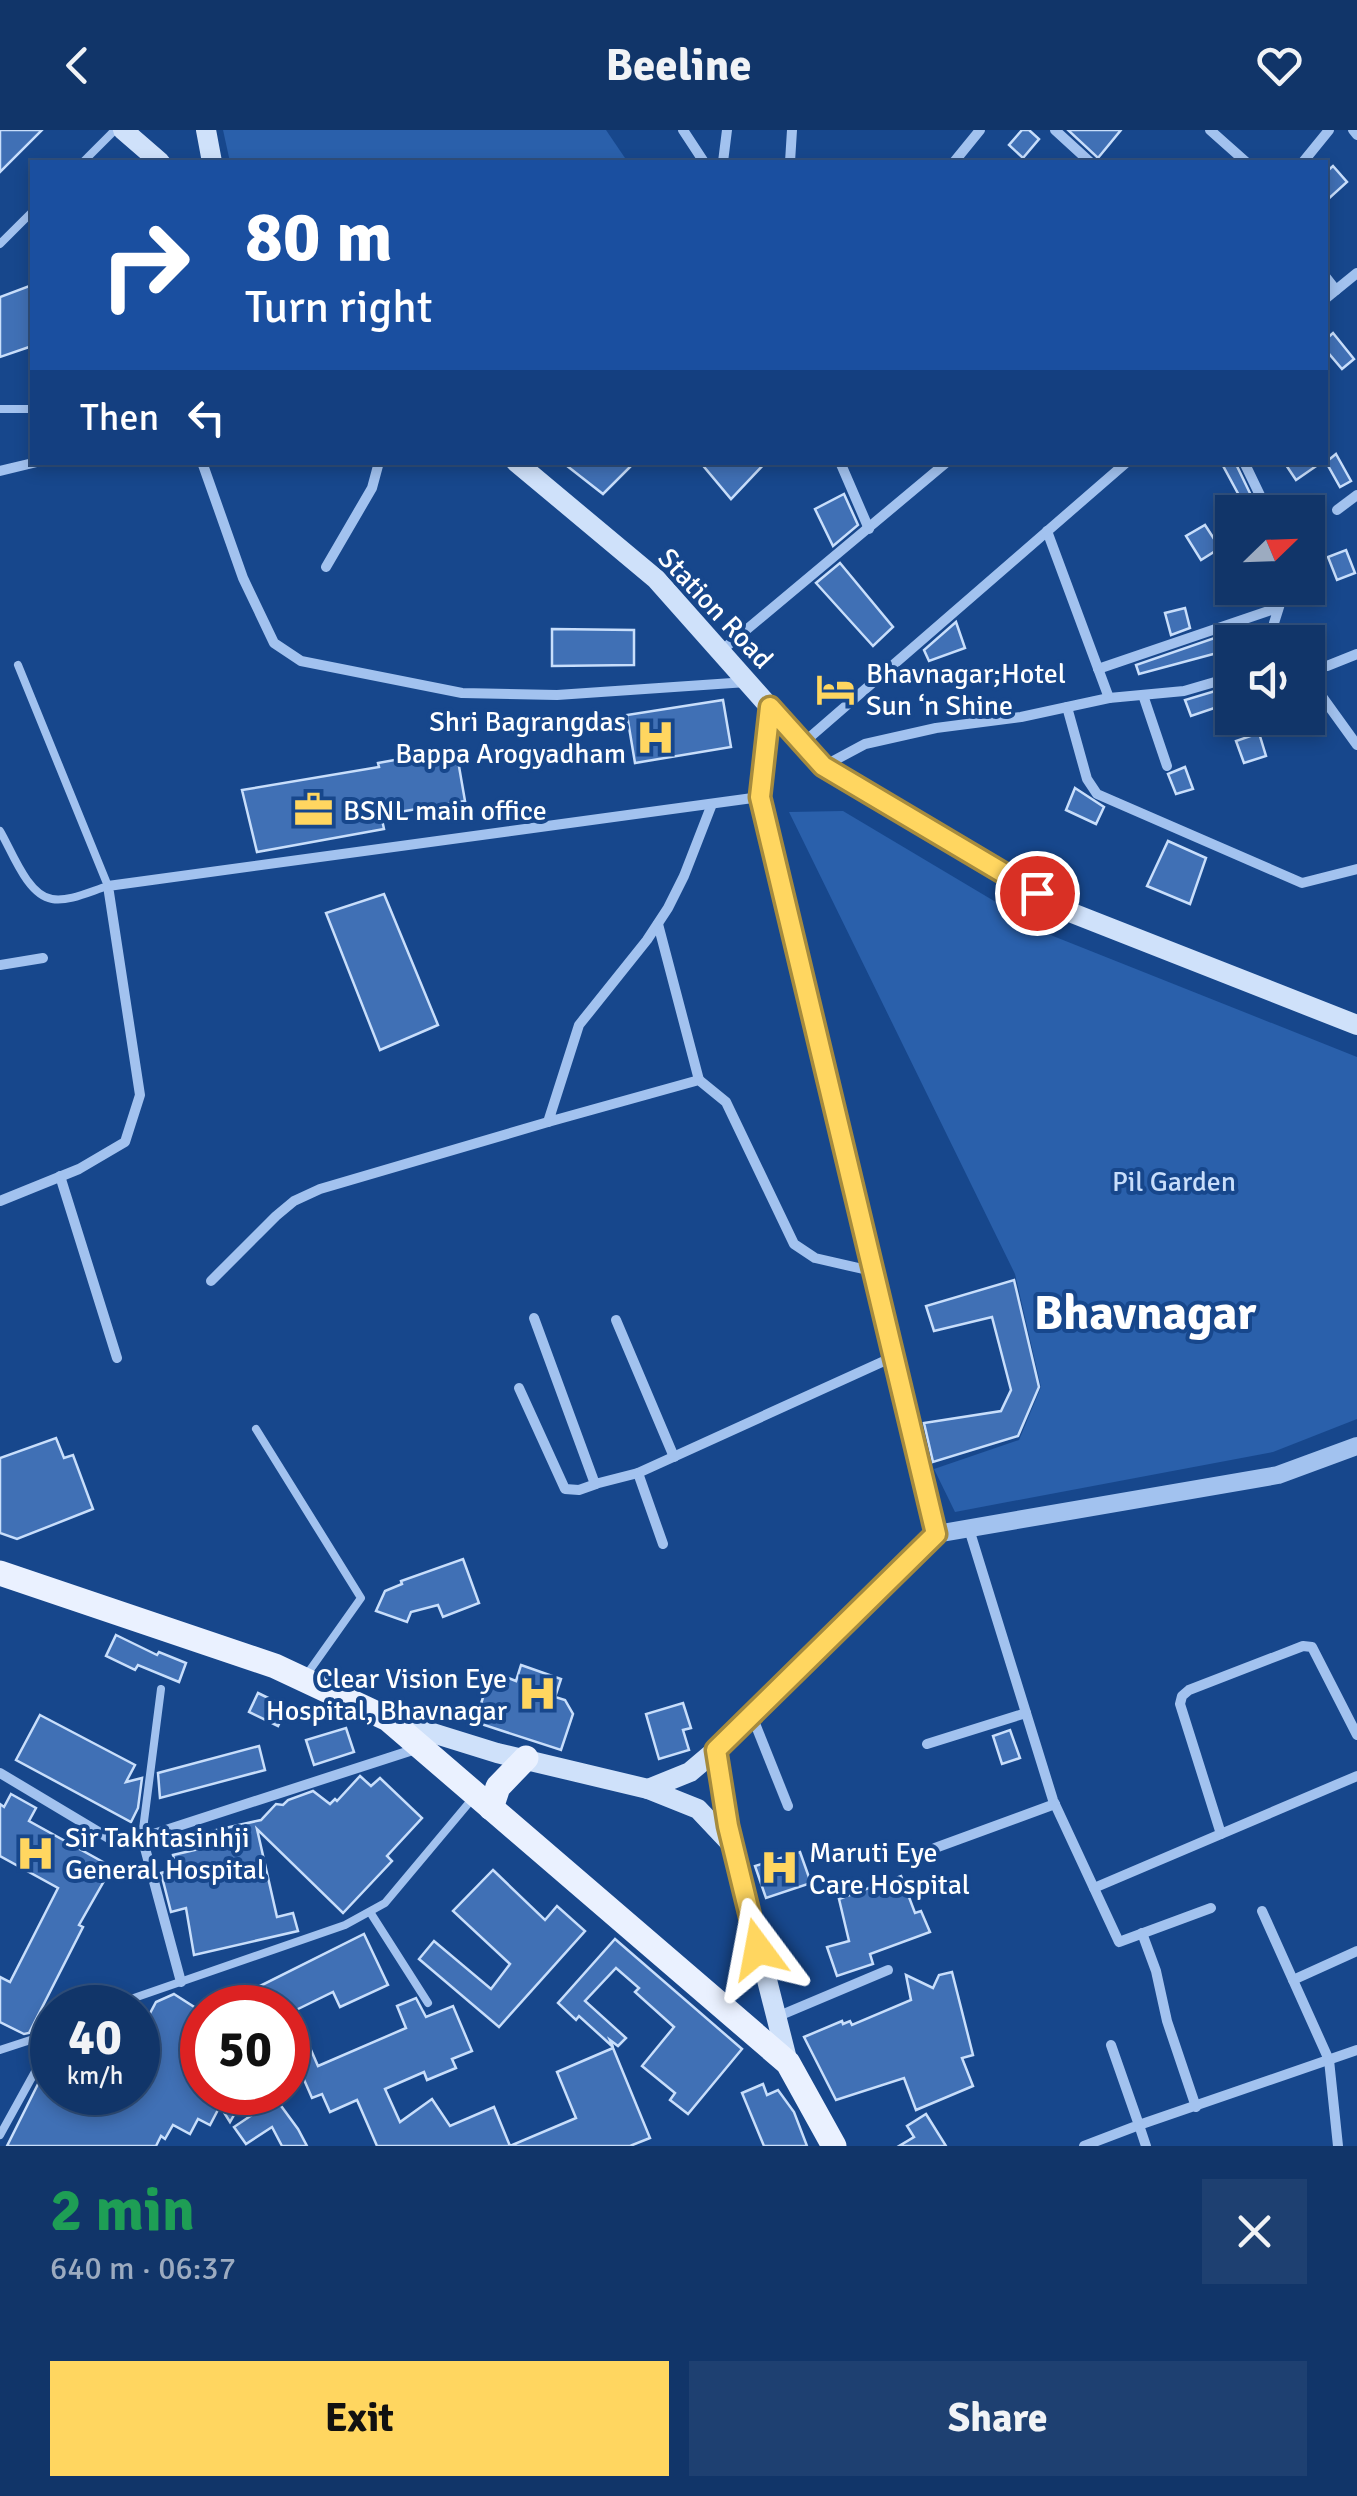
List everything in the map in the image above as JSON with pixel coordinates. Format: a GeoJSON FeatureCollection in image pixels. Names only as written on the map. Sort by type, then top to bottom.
{"type":"FeatureCollection","features":[{"type":"Feature","properties":{"kind":"main road"},"geometry":{"type":"LineString","coordinates":[[123,130],[158,160]]}},
{"type":"Feature","properties":{"kind":"main road"},"geometry":{"type":"LineString","coordinates":[[206,130],[212,160]]}},
{"type":"Feature","properties":{"kind":"main road","name":"Station Road"},"geometry":{"type":"LineString","coordinates":[[520,465],[656,579],[823,766],[1067,912],[1357,1025]]}},
{"type":"Feature","properties":{"kind":"main road"},"geometry":{"type":"LineString","coordinates":[[648,1788],[690,1772],[716,1750],[936,1534],[760,797],[770,707]]}},
{"type":"Feature","properties":{"kind":"main road"},"geometry":{"type":"LineString","coordinates":[[0,1557],[71,1597]]}},
{"type":"Feature","properties":{"kind":"main road"},"geometry":{"type":"LineString","coordinates":[[0,1573],[275,1666],[388,1719],[497,1753],[648,1788],[698,1809],[733,1846]]}},
{"type":"Feature","properties":{"kind":"main road"},"geometry":{"type":"LineString","coordinates":[[388,1719],[788,2063]]}},
{"type":"Feature","properties":{"kind":"main road"},"geometry":{"type":"LineString","coordinates":[[716,1750],[733,1846],[774,2018],[788,2063],[820,2134],[834,2146]]}},
{"type":"Feature","properties":{"kind":"main road"},"geometry":{"type":"LineString","coordinates":[[484,1801],[526,1758]]}},
{"type":"Feature","properties":{"kind":"street"},"geometry":{"type":"LineString","coordinates":[[683,130],[703,160]]}},
{"type":"Feature","properties":{"kind":"street"},"geometry":{"type":"LineString","coordinates":[[723,160],[727,130]]}},
{"type":"Feature","properties":{"kind":"street"},"geometry":{"type":"LineString","coordinates":[[790,160],[792,130]]}},
{"type":"Feature","properties":{"kind":"street"},"geometry":{"type":"LineString","coordinates":[[956,160],[980,130]]}},
{"type":"Feature","properties":{"kind":"street"},"geometry":{"type":"LineString","coordinates":[[1055,130],[1088,160]]}},
{"type":"Feature","properties":{"kind":"street"},"geometry":{"type":"LineString","coordinates":[[1210,130],[1244,160]]}},
{"type":"Feature","properties":{"kind":"street"},"geometry":{"type":"LineString","coordinates":[[1305,160],[1329,130]]}},
{"type":"Feature","properties":{"kind":"street"},"geometry":{"type":"LineString","coordinates":[[1328,297],[1357,273]]}},
{"type":"Feature","properties":{"kind":"street"},"geometry":{"type":"LineString","coordinates":[[1328,280],[1336,290]]}},
{"type":"Feature","properties":{"kind":"street"},"geometry":{"type":"LineString","coordinates":[[0,471],[30,464]]}},
{"type":"Feature","properties":{"kind":"street"},"geometry":{"type":"LineString","coordinates":[[203,465],[242,578],[274,643],[301,661],[462,693],[558,694],[748,682]]}},
{"type":"Feature","properties":{"kind":"street"},"geometry":{"type":"LineString","coordinates":[[326,567],[372,488],[379,465]]}},
{"type":"Feature","properties":{"kind":"street"},"geometry":{"type":"LineString","coordinates":[[841,465],[869,529]]}},
{"type":"Feature","properties":{"kind":"street"},"geometry":{"type":"LineString","coordinates":[[720,651],[944,465]]}},
{"type":"Feature","properties":{"kind":"street"},"geometry":{"type":"LineString","coordinates":[[801,744],[1124,465]]}},
{"type":"Feature","properties":{"kind":"street"},"geometry":{"type":"LineString","coordinates":[[1245,465],[1260,495]]}},
{"type":"Feature","properties":{"kind":"street"},"geometry":{"type":"LineString","coordinates":[[1337,510],[1357,495]]}},
{"type":"Feature","properties":{"kind":"street"},"geometry":{"type":"LineString","coordinates":[[1047,531],[1109,698]]}},
{"type":"Feature","properties":{"kind":"street"},"geometry":{"type":"LineString","coordinates":[[1275,625],[1278,605]]}},
{"type":"Feature","properties":{"kind":"street"},"geometry":{"type":"LineString","coordinates":[[1098,669],[1276,608]]}},
{"type":"Feature","properties":{"kind":"street"},"geometry":{"type":"LineString","coordinates":[[1325,666],[1357,654]]}},
{"type":"Feature","properties":{"kind":"street"},"geometry":{"type":"LineString","coordinates":[[823,766],[864,744],[936,728],[1021,717],[1109,698],[1184,691],[1215,682]]}},
{"type":"Feature","properties":{"kind":"street"},"geometry":{"type":"LineString","coordinates":[[1143,695],[1167,766]]}},
{"type":"Feature","properties":{"kind":"street"},"geometry":{"type":"LineString","coordinates":[[1325,701],[1357,746]]}},
{"type":"Feature","properties":{"kind":"street"},"geometry":{"type":"LineString","coordinates":[[1068,707],[1087,779],[1097,794],[1302,883],[1357,870]]}},
{"type":"Feature","properties":{"kind":"street"},"geometry":{"type":"LineString","coordinates":[[0,1200],[60,1176],[125,1142],[140,1095],[108,886],[760,797]]}},
{"type":"Feature","properties":{"kind":"street"},"geometry":{"type":"LineString","coordinates":[[548,1122],[578,1025],[658,924],[684,876],[712,804]]}},
{"type":"Feature","properties":{"kind":"street"},"geometry":{"type":"LineString","coordinates":[[658,924],[699,1080],[726,1102],[794,1244],[815,1258],[873,1271]]}},
{"type":"Feature","properties":{"kind":"street"},"geometry":{"type":"LineString","coordinates":[[0,965],[43,958]]}},
{"type":"Feature","properties":{"kind":"street"},"geometry":{"type":"LineString","coordinates":[[211,1281],[294,1201],[320,1189],[699,1080]]}},
{"type":"Feature","properties":{"kind":"street"},"geometry":{"type":"LineString","coordinates":[[60,1176],[117,1358]]}},
{"type":"Feature","properties":{"kind":"street"},"geometry":{"type":"LineString","coordinates":[[534,1318],[596,1484]]}},
{"type":"Feature","properties":{"kind":"street"},"geometry":{"type":"LineString","coordinates":[[616,1320],[674,1456]]}},
{"type":"Feature","properties":{"kind":"street"},"geometry":{"type":"LineString","coordinates":[[519,1388],[565,1490],[579,1490],[638,1473],[894,1357]]}},
{"type":"Feature","properties":{"kind":"street"},"geometry":{"type":"LineString","coordinates":[[936,1534],[1278,1475],[1357,1446]]}},
{"type":"Feature","properties":{"kind":"street"},"geometry":{"type":"LineString","coordinates":[[638,1473],[663,1544]]}},
{"type":"Feature","properties":{"kind":"street"},"geometry":{"type":"LineString","coordinates":[[969,1528],[1055,1804],[1118,1942],[1211,1908]]}},
{"type":"Feature","properties":{"kind":"street"},"geometry":{"type":"LineString","coordinates":[[1221,1834],[1180,1704],[1189,1690],[1304,1646],[1312,1647],[1357,1735]]}},
{"type":"Feature","properties":{"kind":"street"},"geometry":{"type":"LineString","coordinates":[[927,1744],[1026,1714]]}},
{"type":"Feature","properties":{"kind":"street"},"geometry":{"type":"LineString","coordinates":[[752,1716],[788,1806]]}},
{"type":"Feature","properties":{"kind":"street"},"geometry":{"type":"LineString","coordinates":[[0,1773],[112,1840],[129,1842],[421,1748]]}},
{"type":"Feature","properties":{"kind":"street"},"geometry":{"type":"LineString","coordinates":[[1094,1888],[1357,1776]]}},
{"type":"Feature","properties":{"kind":"street"},"geometry":{"type":"LineString","coordinates":[[935,1848],[1055,1804]]}},
{"type":"Feature","properties":{"kind":"street"},"geometry":{"type":"LineString","coordinates":[[142,1837],[181,1982]]}},
{"type":"Feature","properties":{"kind":"street"},"geometry":{"type":"LineString","coordinates":[[1262,1911],[1329,2060],[1338,2146]]}},
{"type":"Feature","properties":{"kind":"street"},"geometry":{"type":"LineString","coordinates":[[1142,1933],[1196,2107]]}},
{"type":"Feature","properties":{"kind":"street"},"geometry":{"type":"LineString","coordinates":[[1294,1980],[1357,1951]]}},
{"type":"Feature","properties":{"kind":"street"},"geometry":{"type":"LineString","coordinates":[[774,2018],[888,1970]]}},
{"type":"Feature","properties":{"kind":"street"},"geometry":{"type":"LineString","coordinates":[[1111,2045],[1146,2146]]}},
{"type":"Feature","properties":{"kind":"street"},"geometry":{"type":"LineString","coordinates":[[1084,2146],[1357,2050]]}},
{"type":"Feature","properties":{"kind":"lane"},"geometry":{"type":"LineString","coordinates":[[84,160],[115,130]]}},
{"type":"Feature","properties":{"kind":"lane"},"geometry":{"type":"LineString","coordinates":[[0,244],[30,214]]}},
{"type":"Feature","properties":{"kind":"lane"},"geometry":{"type":"LineString","coordinates":[[0,409],[30,409]]}},
{"type":"Feature","properties":{"kind":"lane"},"geometry":{"type":"LineString","coordinates":[[0,831],[35,891],[50,900],[108,886],[18,666]]}},
{"type":"Feature","properties":{"kind":"lane"},"geometry":{"type":"LineString","coordinates":[[256,1428],[361,1598],[303,1679]]}},
{"type":"Feature","properties":{"kind":"lane"},"geometry":{"type":"LineString","coordinates":[[142,1837],[161,1689]]}},
{"type":"Feature","properties":{"kind":"lane"},"geometry":{"type":"LineString","coordinates":[[160,1989],[345,1925],[370,1912],[385,1903],[484,1801]]}},
{"type":"Feature","properties":{"kind":"lane"},"geometry":{"type":"LineString","coordinates":[[370,1912],[428,2003]]}},
{"type":"Feature","properties":{"kind":"lane"},"geometry":{"type":"LineString","coordinates":[[0,2050],[30,2040]]}},
{"type":"Feature","properties":{"kind":"lane"},"geometry":{"type":"LineString","coordinates":[[0,2135],[30,2081]]}},
{"type":"Feature","properties":{"kind":"green space"},"geometry":{"type":"Polygon","coordinates":[[[223,130],[606,130],[625,158],[622,160],[230,160],[223,130]]]}},
{"type":"Feature","properties":{"kind":"green space","name":"Pil Garden"},"geometry":{"type":"Polygon","coordinates":[[[843,811],[1053,936],[1357,1057],[1357,1419],[1273,1452],[955,1512],[934,1469],[1019,1440],[1041,1387],[1015,1274],[789,812],[843,811]]]}},
{"type":"Feature","properties":{"kind":"building"},"geometry":{"type":"Polygon","coordinates":[[[0,130],[42,130],[0,172],[0,130]]]}},
{"type":"Feature","properties":{"kind":"building"},"geometry":{"type":"Polygon","coordinates":[[[1022,130],[1029,130],[1039,139],[1023,158],[1009,145],[1022,130]]]}},
{"type":"Feature","properties":{"kind":"building"},"geometry":{"type":"Polygon","coordinates":[[[1068,130],[1121,130],[1098,158],[1068,130]]]}},
{"type":"Feature","properties":{"kind":"building"},"geometry":{"type":"Polygon","coordinates":[[[1333,166],[1347,182],[1328,199],[1328,170],[1333,166]]]}},
{"type":"Feature","properties":{"kind":"building"},"geometry":{"type":"Polygon","coordinates":[[[30,286],[30,347],[0,357],[0,297],[30,286]]]}},
{"type":"Feature","properties":{"kind":"building"},"geometry":{"type":"Polygon","coordinates":[[[1333,333],[1354,359],[1342,369],[1328,353],[1328,337],[1333,333]]]}},
{"type":"Feature","properties":{"kind":"building"},"geometry":{"type":"Polygon","coordinates":[[[1336,454],[1351,481],[1340,487],[1328,460],[1336,454]]]}},
{"type":"Feature","properties":{"kind":"building"},"geometry":{"type":"Polygon","coordinates":[[[566,465],[632,465],[603,494],[566,465]]]}},
{"type":"Feature","properties":{"kind":"building"},"geometry":{"type":"Polygon","coordinates":[[[703,465],[763,465],[731,499],[703,465]]]}},
{"type":"Feature","properties":{"kind":"building"},"geometry":{"type":"Polygon","coordinates":[[[1223,465],[1236,465],[1251,495],[1239,495],[1223,465]]]}},
{"type":"Feature","properties":{"kind":"building"},"geometry":{"type":"Polygon","coordinates":[[[1286,465],[1318,465],[1296,480],[1286,465]]]}},
{"type":"Feature","properties":{"kind":"building"},"geometry":{"type":"Polygon","coordinates":[[[844,494],[858,525],[833,546],[815,509],[844,494]]]}},
{"type":"Feature","properties":{"kind":"building"},"geometry":{"type":"Polygon","coordinates":[[[1205,525],[1215,540],[1215,551],[1201,560],[1186,536],[1205,525]]]}},
{"type":"Feature","properties":{"kind":"building"},"geometry":{"type":"Polygon","coordinates":[[[1346,550],[1355,573],[1337,580],[1328,557],[1346,550]]]}},
{"type":"Feature","properties":{"kind":"building"},"geometry":{"type":"Polygon","coordinates":[[[840,563],[893,627],[873,646],[816,583],[840,563]]]}},
{"type":"Feature","properties":{"kind":"building"},"geometry":{"type":"Polygon","coordinates":[[[1185,608],[1190,628],[1171,635],[1165,613],[1185,608]]]}},
{"type":"Feature","properties":{"kind":"building"},"geometry":{"type":"Polygon","coordinates":[[[956,622],[965,648],[929,661],[924,650],[956,622]]]}},
{"type":"Feature","properties":{"kind":"building"},"geometry":{"type":"Polygon","coordinates":[[[552,629],[634,630],[634,665],[552,666],[552,629]]]}},
{"type":"Feature","properties":{"kind":"building"},"geometry":{"type":"Polygon","coordinates":[[[1215,638],[1215,654],[1139,674],[1136,665],[1215,638]]]}},
{"type":"Feature","properties":{"kind":"building"},"geometry":{"type":"Polygon","coordinates":[[[1215,691],[1215,708],[1191,716],[1185,700],[1215,691]]]}},
{"type":"Feature","properties":{"kind":"building"},"geometry":{"type":"Polygon","coordinates":[[[723,700],[731,747],[635,763],[627,715],[723,700]]]}},
{"type":"Feature","properties":{"kind":"building"},"geometry":{"type":"Polygon","coordinates":[[[1260,735],[1266,756],[1244,763],[1236,741],[1260,735]]]}},
{"type":"Feature","properties":{"kind":"building","name":"BSNL main office"},"geometry":{"type":"Polygon","coordinates":[[[456,749],[465,801],[381,815],[384,829],[257,852],[242,790],[379,767],[378,763],[456,749]]]}},
{"type":"Feature","properties":{"kind":"building"},"geometry":{"type":"Polygon","coordinates":[[[1185,767],[1193,789],[1176,794],[1168,774],[1185,767]]]}},
{"type":"Feature","properties":{"kind":"building"},"geometry":{"type":"Polygon","coordinates":[[[1075,788],[1104,807],[1096,824],[1066,810],[1075,788]]]}},
{"type":"Feature","properties":{"kind":"building"},"geometry":{"type":"Polygon","coordinates":[[[1168,841],[1206,858],[1190,904],[1147,886],[1168,841]]]}},
{"type":"Feature","properties":{"kind":"building"},"geometry":{"type":"Polygon","coordinates":[[[384,894],[438,1025],[380,1050],[326,913],[384,894]]]}},
{"type":"Feature","properties":{"kind":"building"},"geometry":{"type":"Polygon","coordinates":[[[1014,1280],[1039,1387],[1018,1436],[933,1462],[924,1423],[1001,1411],[1011,1390],[992,1317],[934,1331],[926,1306],[1014,1280]]]}},
{"type":"Feature","properties":{"kind":"building"},"geometry":{"type":"Polygon","coordinates":[[[56,1438],[64,1458],[73,1455],[93,1509],[17,1539],[0,1533],[0,1458],[56,1438]]]}},
{"type":"Feature","properties":{"kind":"building"},"geometry":{"type":"Polygon","coordinates":[[[463,1559],[479,1603],[443,1617],[438,1605],[411,1612],[407,1622],[376,1611],[385,1591],[402,1584],[401,1581],[463,1559]]]}},
{"type":"Feature","properties":{"kind":"building"},"geometry":{"type":"Polygon","coordinates":[[[116,1635],[157,1655],[159,1652],[186,1663],[179,1682],[138,1665],[135,1670],[106,1656],[116,1635]]]}},
{"type":"Feature","properties":{"kind":"building"},"geometry":{"type":"Polygon","coordinates":[[[521,1665],[561,1679],[555,1697],[565,1700],[573,1714],[561,1750],[475,1722],[489,1679],[503,1676],[516,1681],[521,1665]]]}},
{"type":"Feature","properties":{"kind":"building"},"geometry":{"type":"Polygon","coordinates":[[[258,1693],[287,1707],[278,1726],[249,1712],[258,1693]]]}},
{"type":"Feature","properties":{"kind":"building"},"geometry":{"type":"Polygon","coordinates":[[[683,1703],[691,1728],[683,1730],[689,1750],[659,1759],[646,1714],[683,1703]]]}},
{"type":"Feature","properties":{"kind":"building"},"geometry":{"type":"Polygon","coordinates":[[[40,1715],[135,1765],[126,1782],[142,1778],[138,1808],[131,1822],[16,1760],[40,1715]]]}},
{"type":"Feature","properties":{"kind":"building"},"geometry":{"type":"Polygon","coordinates":[[[346,1728],[354,1752],[314,1765],[306,1740],[346,1728]]]}},
{"type":"Feature","properties":{"kind":"building"},"geometry":{"type":"Polygon","coordinates":[[[1010,1730],[1020,1758],[1002,1764],[993,1736],[1010,1730]]]}},
{"type":"Feature","properties":{"kind":"building"},"geometry":{"type":"Polygon","coordinates":[[[259,1746],[265,1770],[160,1798],[158,1773],[259,1746]]]}},
{"type":"Feature","properties":{"kind":"building"},"geometry":{"type":"Polygon","coordinates":[[[360,1776],[371,1786],[380,1778],[422,1818],[387,1856],[392,1861],[343,1913],[257,1829],[277,1917],[293,1913],[298,1931],[194,1955],[186,1908],[171,1912],[161,1873],[176,1869],[173,1855],[203,1848],[199,1834],[261,1820],[276,1804],[283,1805],[313,1791],[330,1804],[360,1776]]]}},
{"type":"Feature","properties":{"kind":"building"},"geometry":{"type":"Polygon","coordinates":[[[11,1794],[36,1808],[29,1821],[112,1867],[79,1925],[83,1927],[53,1985],[30,1985],[30,2031],[24,2034],[0,2022],[0,1977],[10,1982],[58,1888],[0,1856],[0,1804],[4,1807],[11,1794]]]}},
{"type":"Feature","properties":{"kind":"building"},"geometry":{"type":"Polygon","coordinates":[[[800,1852],[811,1883],[766,1898],[755,1866],[800,1852]]]}},
{"type":"Feature","properties":{"kind":"building"},"geometry":{"type":"Polygon","coordinates":[[[493,1870],[545,1920],[557,1906],[585,1931],[499,2027],[419,1959],[434,1941],[491,1989],[510,1964],[453,1911],[493,1870]]]}},
{"type":"Feature","properties":{"kind":"building"},"geometry":{"type":"Polygon","coordinates":[[[901,1876],[915,1913],[921,1911],[930,1932],[870,1954],[873,1964],[837,1976],[827,1947],[849,1941],[839,1899],[901,1876]]]}},
{"type":"Feature","properties":{"kind":"building"},"geometry":{"type":"Polygon","coordinates":[[[364,1934],[388,1985],[340,2007],[333,1992],[310,2003],[310,1985],[262,1985],[364,1934]]]}},
{"type":"Feature","properties":{"kind":"building"},"geometry":{"type":"Polygon","coordinates":[[[615,1939],[742,2049],[688,2114],[670,2100],[675,2093],[642,2066],[674,2027],[635,1992],[639,1988],[616,1968],[585,2001],[626,2038],[618,2046],[610,2040],[613,2047],[558,2003],[615,1939]]]}},
{"type":"Feature","properties":{"kind":"building"},"geometry":{"type":"Polygon","coordinates":[[[952,1972],[973,2055],[962,2058],[973,2086],[916,2110],[904,2078],[836,2100],[804,2037],[842,2021],[852,2025],[911,2000],[906,1975],[933,1988],[939,1975],[952,1972]]]}},
{"type":"Feature","properties":{"kind":"building"},"geometry":{"type":"Polygon","coordinates":[[[174,1994],[180,1998],[180,2115],[215,2115],[210,2125],[198,2119],[190,2134],[173,2125],[156,2146],[7,2146],[30,2100],[30,2115],[160,2115],[160,2000],[174,1994]]]}},
{"type":"Feature","properties":{"kind":"building"},"geometry":{"type":"Polygon","coordinates":[[[416,1998],[426,2017],[453,2006],[472,2051],[452,2059],[456,2068],[427,2080],[424,2072],[385,2089],[400,2122],[432,2099],[450,2126],[494,2107],[510,2146],[377,2146],[357,2100],[330,2112],[322,2094],[312,2098],[310,2048],[318,2066],[406,2028],[397,2006],[416,1998]]]}},
{"type":"Feature","properties":{"kind":"building"},"geometry":{"type":"Polygon","coordinates":[[[613,2048],[650,2138],[630,2146],[510,2146],[576,2118],[557,2072],[613,2048]]]}},
{"type":"Feature","properties":{"kind":"building"},"geometry":{"type":"Polygon","coordinates":[[[763,2084],[767,2095],[778,2090],[794,2112],[807,2146],[764,2146],[742,2093],[763,2084]]]}},
{"type":"Feature","properties":{"kind":"building"},"geometry":{"type":"Polygon","coordinates":[[[926,2114],[946,2146],[899,2146],[914,2137],[907,2126],[926,2114]]]}},
{"type":"Feature","properties":{"kind":"building"},"geometry":{"type":"Polygon","coordinates":[[[252,2115],[288,2115],[307,2146],[282,2146],[272,2127],[246,2144],[234,2127],[252,2115]]]}},
{"type":"Feature","properties":{"kind":"place","name":"Bhavnagar;Hotel Sun ‘n Shine"},"geometry":{"type":"Point","coordinates":[836,689]}},
{"type":"Feature","properties":{"kind":"place","name":"Shri Bagrangdas Bappa Arogyadham"},"geometry":{"type":"Point","coordinates":[656,737]}},
{"type":"Feature","properties":{"kind":"place","name":"BSNL main office"},"geometry":{"type":"Point","coordinates":[313,810]}},
{"type":"Feature","properties":{"kind":"place","name":"Clear Vision Eye Hospital, Bhavnagar"},"geometry":{"type":"Point","coordinates":[537,1694]}},
{"type":"Feature","properties":{"kind":"place","name":"Sir Takhtasinhji General Hospital"},"geometry":{"type":"Point","coordinates":[35,1853]}},
{"type":"Feature","properties":{"kind":"place","name":"Maruti Eye Care Hospital"},"geometry":{"type":"Point","coordinates":[779,1868]}},
{"type":"Feature","properties":{"kind":"district","name":"Bhavnagar"},"geometry":{"type":"Point","coordinates":[1145,1312]}},
{"type":"Feature","properties":{"kind":"route"},"geometry":{"type":"LineString","coordinates":[[758,1949],[728,1826],[716,1750],[936,1534],[760,797],[770,707],[823,766],[1037,893]]}}]}
